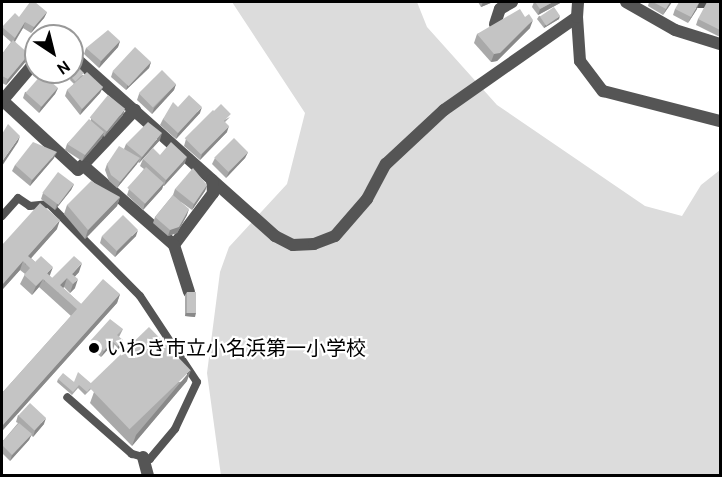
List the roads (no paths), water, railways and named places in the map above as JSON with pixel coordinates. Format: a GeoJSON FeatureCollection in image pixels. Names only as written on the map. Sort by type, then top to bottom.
{"type":"FeatureCollection","features":[{"type":"Feature","properties":{"kind":"street"},"geometry":{"type":"LineString","coordinates":[[495,24],[500,9],[512,2]]}},
{"type":"Feature","properties":{"kind":"street"},"geometry":{"type":"LineString","coordinates":[[578,2],[580,61],[603,91],[720,121]]}},
{"type":"Feature","properties":{"kind":"street"},"geometry":{"type":"LineString","coordinates":[[626,2],[675,30],[720,44]]}},
{"type":"Feature","properties":{"kind":"street"},"geometry":{"type":"LineString","coordinates":[[694,2],[706,2]]}},
{"type":"Feature","properties":{"kind":"street"},"geometry":{"type":"LineString","coordinates":[[84,65],[275,236],[294,245],[335,236],[386,164],[444,110],[577,17]]}},
{"type":"Feature","properties":{"kind":"street"},"geometry":{"type":"LineString","coordinates":[[24,75],[2,100],[78,170],[85,167],[135,110]]}},
{"type":"Feature","properties":{"kind":"street"},"geometry":{"type":"LineString","coordinates":[[85,167],[174,245],[189,292]]}},
{"type":"Feature","properties":{"kind":"street"},"geometry":{"type":"LineString","coordinates":[[174,245],[213,194],[212,180]]}},
{"type":"Feature","properties":{"kind":"street"},"geometry":{"type":"LineString","coordinates":[[143,457],[148,476]]}},
{"type":"Feature","properties":{"kind":"lane"},"geometry":{"type":"LineString","coordinates":[[2,216],[18,198],[30,206],[49,204],[140,296],[197,382],[175,429],[150,459],[132,454],[67,396]]}},
{"type":"Feature","properties":{"kind":"place","name":"いわき市立小名浜第一小学校"},"geometry":{"type":"Point","coordinates":[94,348]}}]}
